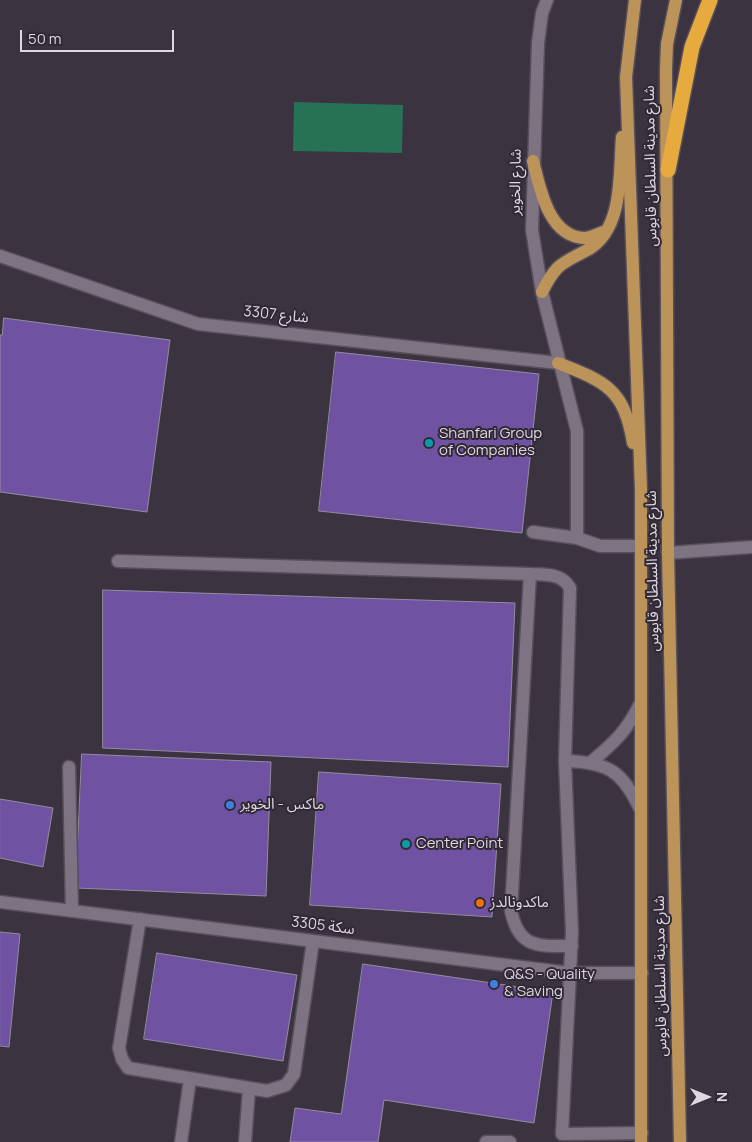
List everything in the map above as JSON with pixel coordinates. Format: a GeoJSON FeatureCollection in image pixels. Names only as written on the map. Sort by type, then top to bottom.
{"type":"FeatureCollection","features":[{"type":"Feature","properties":{"kind":"highway"},"geometry":{"type":"LineString","coordinates":[[668,170],[692,46],[710,0]]}},
{"type":"Feature","properties":{"kind":"main road","name":"شارع مدينة السلطان قابوس"},"geometry":{"type":"LineString","coordinates":[[635,0],[626,77],[641,490],[642,1137]]}},
{"type":"Feature","properties":{"kind":"main road","name":"شارع مدينة السلطان قابوس"},"geometry":{"type":"LineString","coordinates":[[676,0],[667,44],[668,553],[680,1142]]}},
{"type":"Feature","properties":{"kind":"main road"},"geometry":{"type":"LineString","coordinates":[[542,292],[549,277],[561,264],[590,248],[605,231],[616,206],[626,77]]}},
{"type":"Feature","properties":{"kind":"main road"},"geometry":{"type":"LineString","coordinates":[[532,161],[549,211],[558,226],[572,236],[586,238],[605,231]]}},
{"type":"Feature","properties":{"kind":"main road"},"geometry":{"type":"LineString","coordinates":[[558,364],[594,378],[618,396],[630,429],[641,490]]}},
{"type":"Feature","properties":{"kind":"street","name":"شارع الخوير"},"geometry":{"type":"LineString","coordinates":[[547,0],[538,43],[532,161],[532,230],[542,292],[558,364],[577,431],[577,538]]}},
{"type":"Feature","properties":{"kind":"street","name":"3307 شارع"},"geometry":{"type":"LineString","coordinates":[[0,256],[198,324],[558,364]]}},
{"type":"Feature","properties":{"kind":"street"},"geometry":{"type":"LineString","coordinates":[[533,532],[577,538],[600,546],[640,546]]}},
{"type":"Feature","properties":{"kind":"street"},"geometry":{"type":"LineString","coordinates":[[668,553],[752,547]]}},
{"type":"Feature","properties":{"kind":"street"},"geometry":{"type":"LineString","coordinates":[[118,561],[530,574],[561,577],[570,588],[565,761],[572,946],[562,1134],[642,1137]]}},
{"type":"Feature","properties":{"kind":"street"},"geometry":{"type":"LineString","coordinates":[[530,574],[511,911],[518,932],[525,941],[543,946],[572,946]]}},
{"type":"Feature","properties":{"kind":"street"},"geometry":{"type":"LineString","coordinates":[[591,762],[620,737],[631,723],[641,702]]}},
{"type":"Feature","properties":{"kind":"street"},"geometry":{"type":"LineString","coordinates":[[565,761],[591,762],[611,769],[622,777],[632,791],[641,811]]}},
{"type":"Feature","properties":{"kind":"street"},"geometry":{"type":"LineString","coordinates":[[69,767],[72,911]]}},
{"type":"Feature","properties":{"kind":"street","name":"3305 سكة"},"geometry":{"type":"LineString","coordinates":[[0,902],[570,973],[642,974]]}},
{"type":"Feature","properties":{"kind":"street"},"geometry":{"type":"LineString","coordinates":[[140,919],[119,1048],[122,1059],[128,1068],[267,1091],[286,1085],[294,1074],[314,941]]}},
{"type":"Feature","properties":{"kind":"street"},"geometry":{"type":"LineString","coordinates":[[181,1142],[190,1079]]}},
{"type":"Feature","properties":{"kind":"street"},"geometry":{"type":"LineString","coordinates":[[245,1142],[249,1088]]}},
{"type":"Feature","properties":{"kind":"street"},"geometry":{"type":"LineString","coordinates":[[486,1142],[510,1142]]}},
{"type":"Feature","properties":{"kind":"green space"},"geometry":{"type":"Polygon","coordinates":[[[294,102],[403,105],[402,153],[293,151],[294,102]]]}},
{"type":"Feature","properties":{"kind":"building"},"geometry":{"type":"Polygon","coordinates":[[[4,318],[170,340],[147,512],[0,492],[0,335],[2,335],[4,318]]]}},
{"type":"Feature","properties":{"kind":"building","name":"Shanfari Group of Companies"},"geometry":{"type":"Polygon","coordinates":[[[336,352],[539,374],[522,533],[319,511],[336,352]]]}},
{"type":"Feature","properties":{"kind":"building"},"geometry":{"type":"Polygon","coordinates":[[[103,590],[515,603],[508,767],[103,748],[103,590]]]}},
{"type":"Feature","properties":{"kind":"building"},"geometry":{"type":"Polygon","coordinates":[[[82,754],[271,762],[266,896],[76,888],[82,754]]]}},
{"type":"Feature","properties":{"kind":"building","name":"Center Point"},"geometry":{"type":"Polygon","coordinates":[[[319,772],[501,784],[492,917],[310,905],[319,772]]]}},
{"type":"Feature","properties":{"kind":"building"},"geometry":{"type":"Polygon","coordinates":[[[0,799],[53,808],[43,867],[0,858],[0,799]]]}},
{"type":"Feature","properties":{"kind":"building"},"geometry":{"type":"Polygon","coordinates":[[[0,932],[20,934],[9,1047],[0,1046],[0,932]]]}},
{"type":"Feature","properties":{"kind":"building"},"geometry":{"type":"Polygon","coordinates":[[[157,953],[297,975],[283,1061],[144,1039],[157,953]]]}},
{"type":"Feature","properties":{"kind":"building"},"geometry":{"type":"Polygon","coordinates":[[[363,964],[553,992],[534,1123],[384,1100],[378,1142],[290,1142],[295,1108],[341,1114],[363,964]]]}},
{"type":"Feature","properties":{"kind":"place","name":"Shanfari Group of Companies"},"geometry":{"type":"Point","coordinates":[429,443]}},
{"type":"Feature","properties":{"kind":"place","name":"ماكس - الخوير"},"geometry":{"type":"Point","coordinates":[230,805]}},
{"type":"Feature","properties":{"kind":"place","name":"Center Point"},"geometry":{"type":"Point","coordinates":[406,844]}},
{"type":"Feature","properties":{"kind":"place","name":"ماكدونالدز"},"geometry":{"type":"Point","coordinates":[480,903]}},
{"type":"Feature","properties":{"kind":"place","name":"Q&S - Quality & Saving"},"geometry":{"type":"Point","coordinates":[494,984]}}]}
